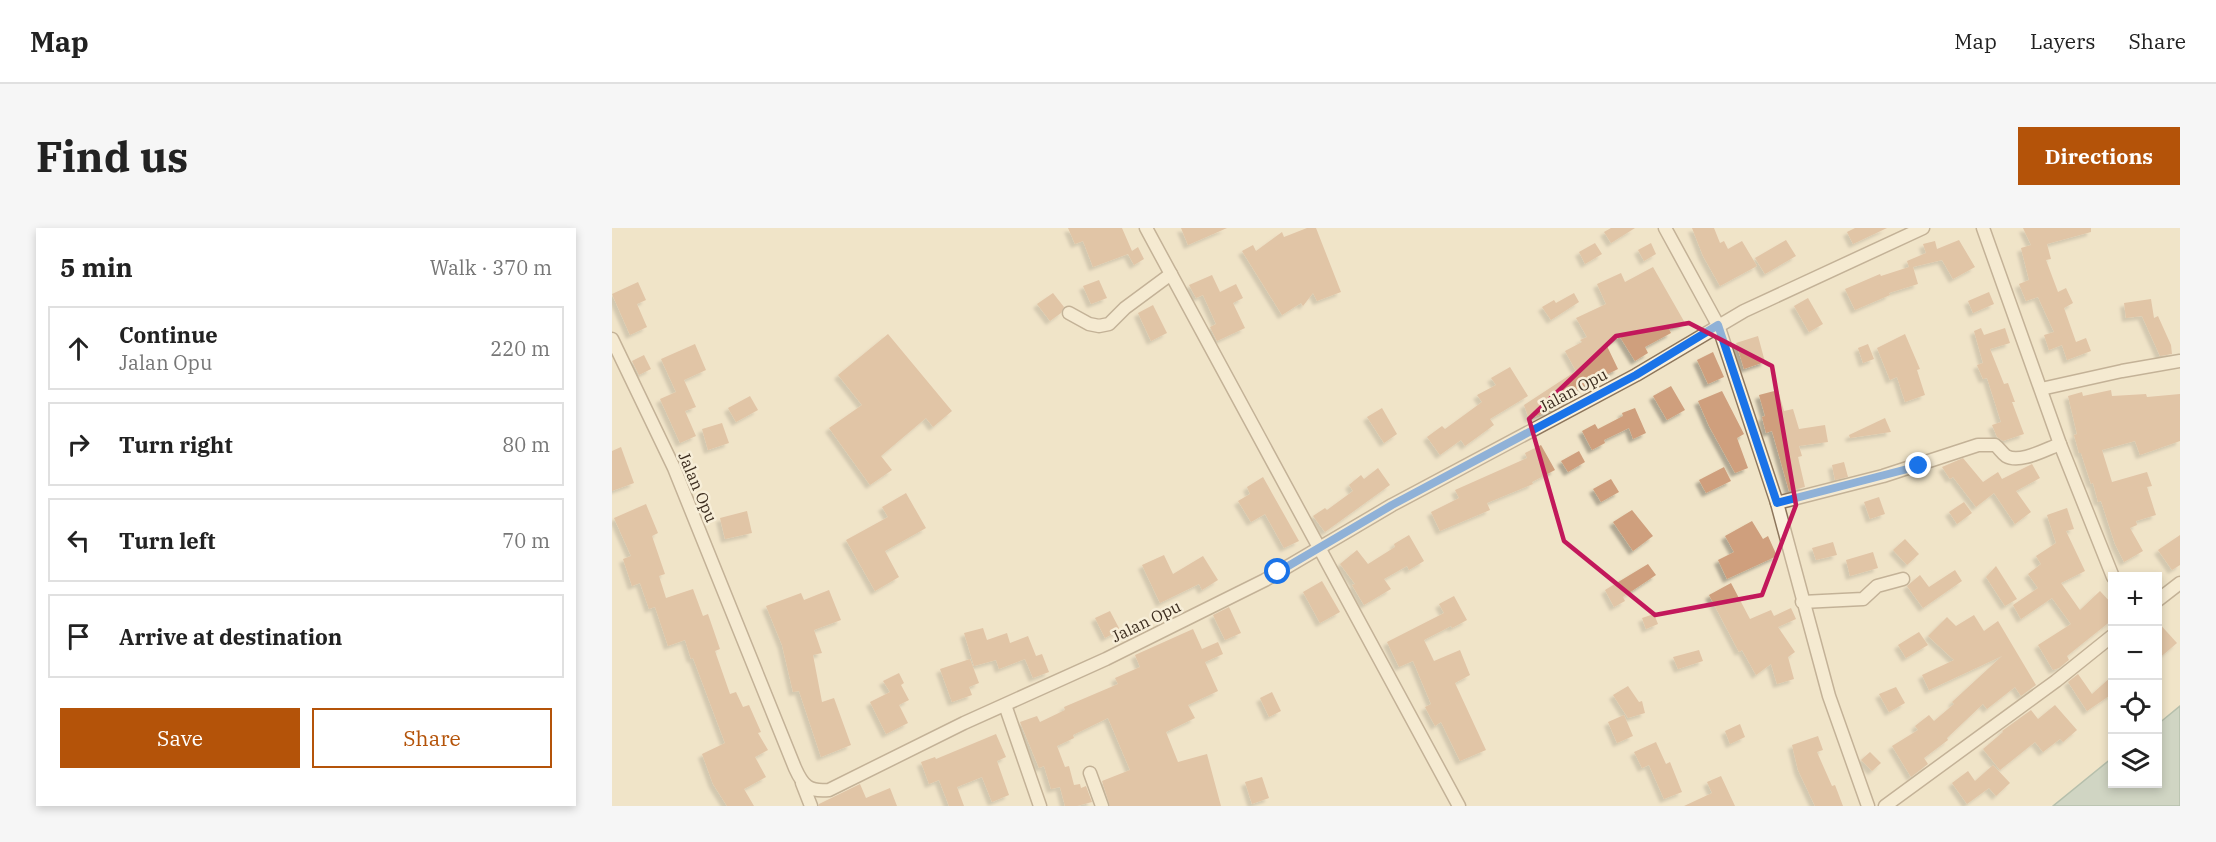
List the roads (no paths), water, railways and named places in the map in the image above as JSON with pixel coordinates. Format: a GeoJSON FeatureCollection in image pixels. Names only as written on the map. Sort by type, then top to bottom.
{"type":"FeatureCollection","features":[{"type":"Feature","properties":{"kind":"street"},"geometry":{"type":"LineString","coordinates":[[1146,228],[1459,806]]}},
{"type":"Feature","properties":{"kind":"street"},"geometry":{"type":"LineString","coordinates":[[1665,228],[1718,325],[1777,503],[1829,696],[1868,806]]}},
{"type":"Feature","properties":{"kind":"street","name":"Jalan Opu"},"geometry":{"type":"LineString","coordinates":[[612,339],[674,468],[802,783],[819,791],[829,790],[1185,621],[1265,580],[1392,505],[1636,375],[1718,325],[1793,287],[1923,228]]}},
{"type":"Feature","properties":{"kind":"street"},"geometry":{"type":"LineString","coordinates":[[1983,228],[2060,444],[2111,572]]}},
{"type":"Feature","properties":{"kind":"street"},"geometry":{"type":"LineString","coordinates":[[1070,313],[1089,324],[1099,326],[1109,324],[1125,308],[1171,274]]}},
{"type":"Feature","properties":{"kind":"street"},"geometry":{"type":"LineString","coordinates":[[2041,389],[2180,361]]}},
{"type":"Feature","properties":{"kind":"street"},"geometry":{"type":"LineString","coordinates":[[1777,503],[1883,476],[1978,445],[1995,445],[2004,455],[2012,458],[2022,457],[2060,444]]}},
{"type":"Feature","properties":{"kind":"street"},"geometry":{"type":"LineString","coordinates":[[1802,602],[1863,599],[1877,586],[1903,579]]}},
{"type":"Feature","properties":{"kind":"street"},"geometry":{"type":"LineString","coordinates":[[2162,596],[2180,583]]}},
{"type":"Feature","properties":{"kind":"street"},"geometry":{"type":"LineString","coordinates":[[1886,806],[2056,681],[2108,639]]}},
{"type":"Feature","properties":{"kind":"street"},"geometry":{"type":"LineString","coordinates":[[1005,705],[1041,806]]}},
{"type":"Feature","properties":{"kind":"street"},"geometry":{"type":"LineString","coordinates":[[1090,773],[1102,806]]}},
{"type":"Feature","properties":{"kind":"street"},"geometry":{"type":"LineString","coordinates":[[802,783],[810,806]]}},
{"type":"Feature","properties":{"kind":"water"},"geometry":{"type":"Polygon","coordinates":[[[2180,706],[2180,806],[2053,806],[2108,761],[2108,788],[2162,788],[2162,721],[2180,706]]]}}]}
